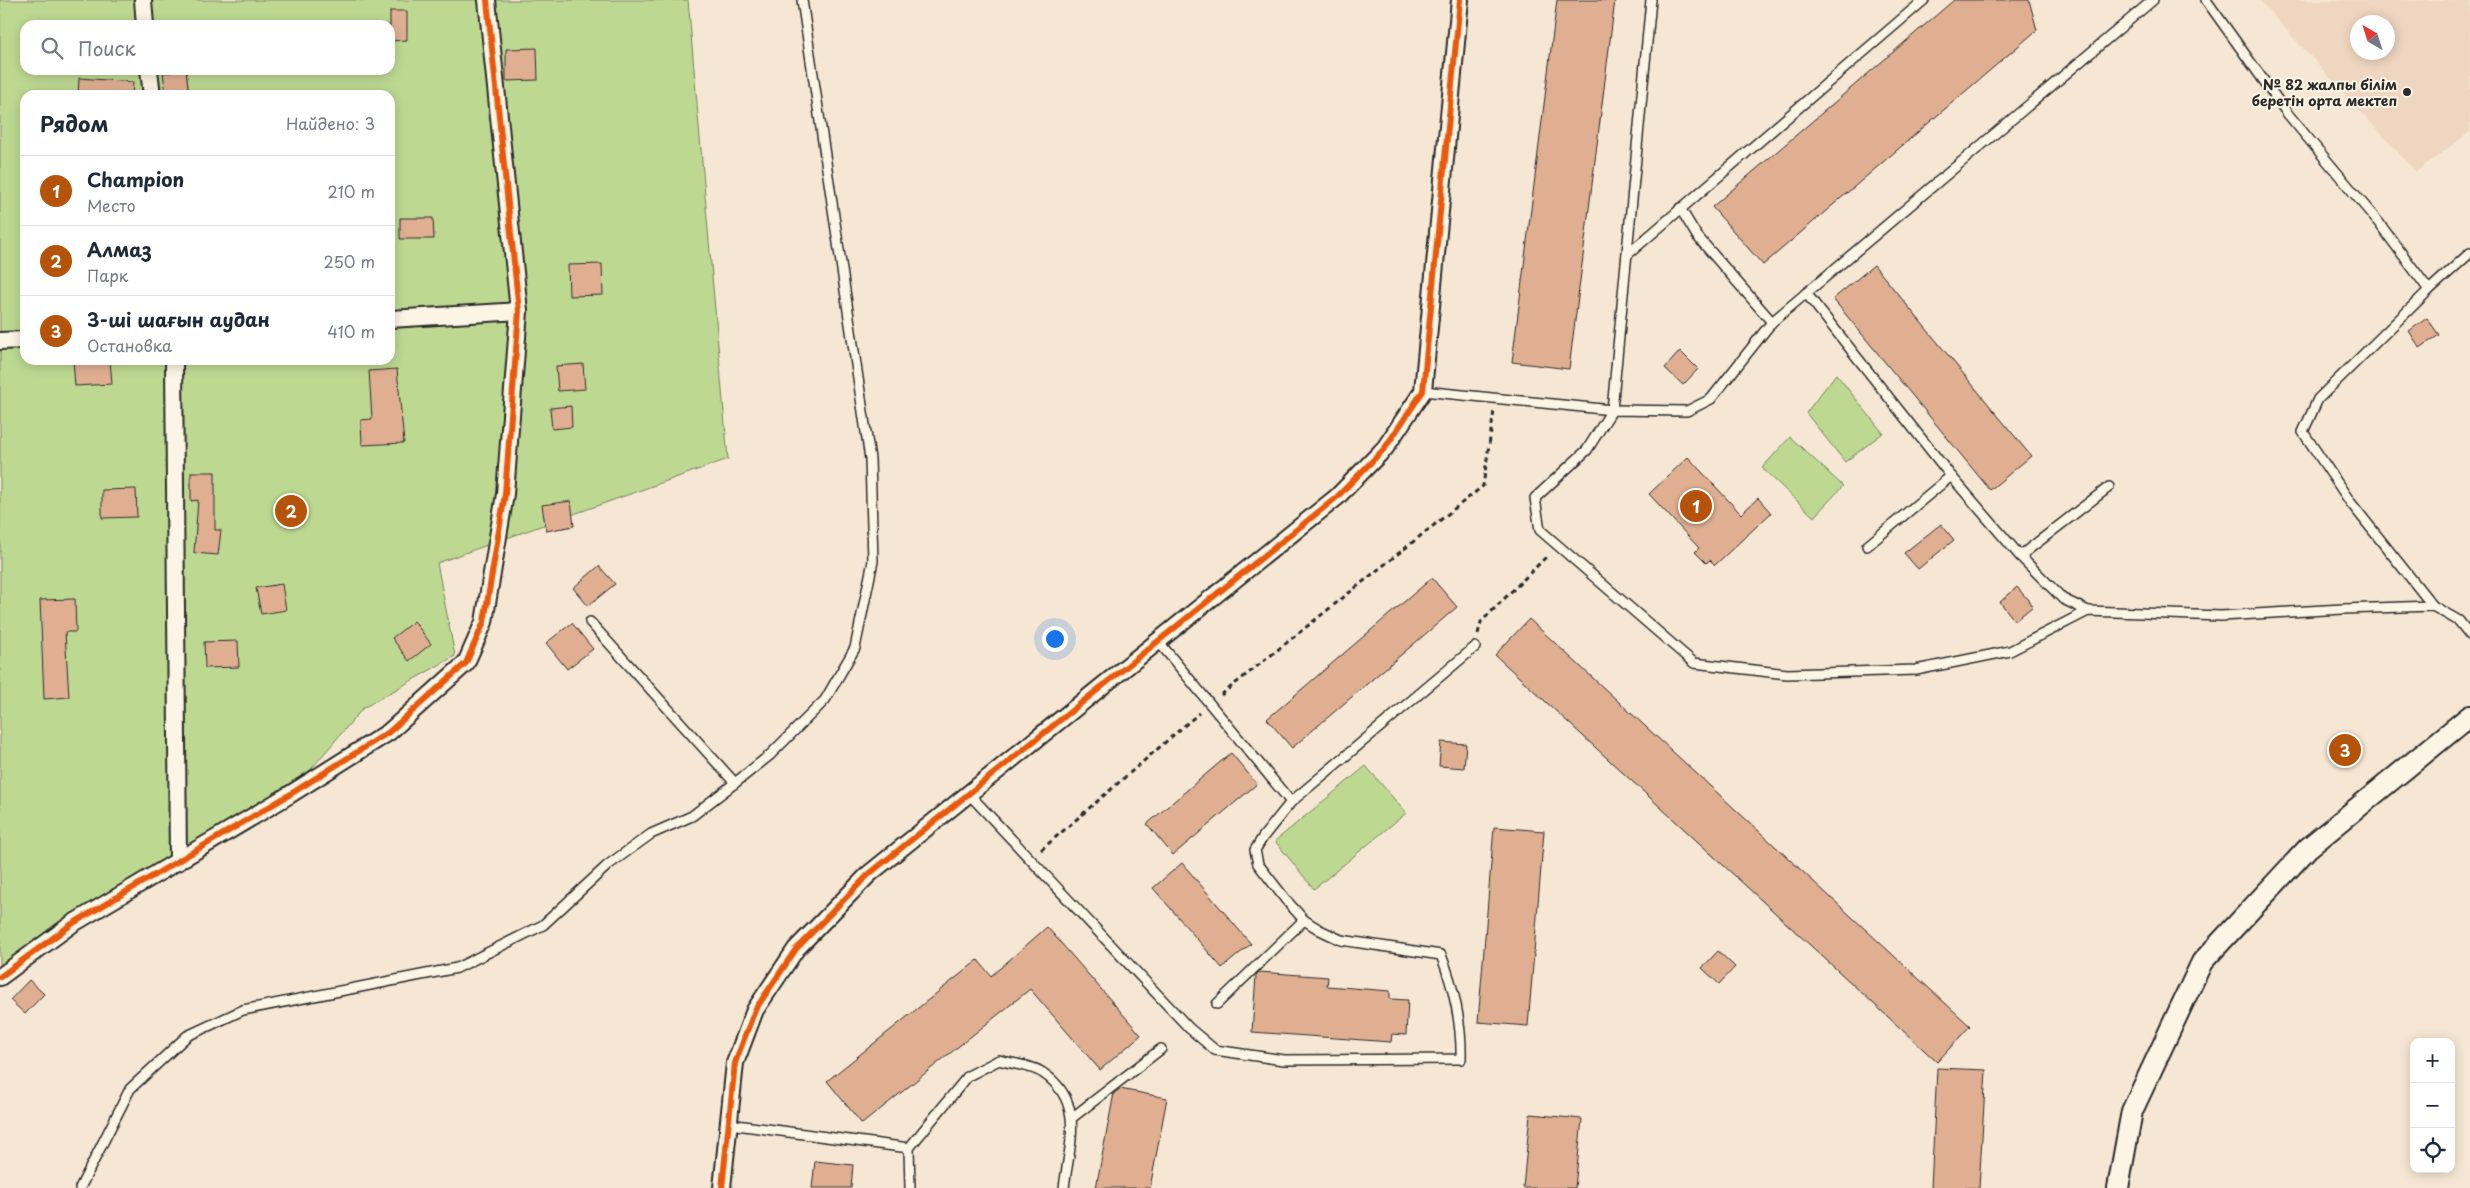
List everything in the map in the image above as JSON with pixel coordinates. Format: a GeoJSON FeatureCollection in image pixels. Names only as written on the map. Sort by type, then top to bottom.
{"type":"FeatureCollection","features":[{"type":"Feature","properties":{"kind":"street"},"geometry":{"type":"LineString","coordinates":[[143,0],[145,20]]}},
{"type":"Feature","properties":{"kind":"street"},"geometry":{"type":"LineString","coordinates":[[0,977],[72,924],[178,862],[389,732],[466,663],[484,622],[505,494],[519,311],[487,0]]}},
{"type":"Feature","properties":{"kind":"street"},"geometry":{"type":"LineString","coordinates":[[722,1188],[734,1063],[755,1010],[796,949],[868,874],[1337,497],[1385,448],[1423,391],[1460,0]]}},
{"type":"Feature","properties":{"kind":"street"},"geometry":{"type":"LineString","coordinates":[[150,75],[152,90]]}},
{"type":"Feature","properties":{"kind":"street"},"geometry":{"type":"LineString","coordinates":[[395,319],[519,311]]}},
{"type":"Feature","properties":{"kind":"street"},"geometry":{"type":"LineString","coordinates":[[0,341],[20,340]]}},
{"type":"Feature","properties":{"kind":"street"},"geometry":{"type":"LineString","coordinates":[[174,365],[178,862]]}},
{"type":"Feature","properties":{"kind":"street"},"geometry":{"type":"LineString","coordinates":[[2118,1188],[2132,1111],[2202,962],[2308,848],[2470,716]]}},
{"type":"Feature","properties":{"kind":"lane"},"geometry":{"type":"LineString","coordinates":[[80,1188],[130,1089],[187,1036],[243,1010],[457,968],[543,925],[608,865],[651,834],[692,816],[735,783],[770,755],[825,700],[855,648],[873,560],[870,459],[802,0]]}},
{"type":"Feature","properties":{"kind":"lane"},"geometry":{"type":"LineString","coordinates":[[1651,0],[1612,410],[1587,450],[1535,498],[1540,530],[1694,663],[1787,674],[1916,670],[2010,651],[2088,611]]}},
{"type":"Feature","properties":{"kind":"lane"},"geometry":{"type":"LineString","coordinates":[[1627,255],[1924,0]]}},
{"type":"Feature","properties":{"kind":"lane"},"geometry":{"type":"LineString","coordinates":[[1423,391],[1612,410],[1687,411],[1711,399],[1772,322],[2153,0]]}},
{"type":"Feature","properties":{"kind":"lane"},"geometry":{"type":"LineString","coordinates":[[2206,0],[2287,113],[2379,223],[2429,290]]}},
{"type":"Feature","properties":{"kind":"lane"},"geometry":{"type":"LineString","coordinates":[[1680,208],[1697,236],[1772,322]]}},
{"type":"Feature","properties":{"kind":"lane"},"geometry":{"type":"LineString","coordinates":[[2470,253],[2429,290],[2318,399],[2303,432],[2351,503],[2433,606],[2459,621],[2470,634]]}},
{"type":"Feature","properties":{"kind":"lane"},"geometry":{"type":"LineString","coordinates":[[1806,293],[1951,476],[2020,556],[2063,599],[2088,611],[2221,616],[2433,606]]}},
{"type":"Feature","properties":{"kind":"lane"},"geometry":{"type":"LineString","coordinates":[[1867,546],[1951,476]]}},
{"type":"Feature","properties":{"kind":"lane"},"geometry":{"type":"LineString","coordinates":[[2020,556],[2109,487]]}},
{"type":"Feature","properties":{"kind":"lane"},"geometry":{"type":"LineString","coordinates":[[590,622],[735,783]]}},
{"type":"Feature","properties":{"kind":"lane"},"geometry":{"type":"LineString","coordinates":[[1158,641],[1291,802]]}},
{"type":"Feature","properties":{"kind":"lane"},"geometry":{"type":"LineString","coordinates":[[968,793],[1189,1028],[1215,1050],[1284,1060],[1461,1059],[1461,1041],[1448,974],[1441,955],[1341,940],[1304,920],[1258,864],[1255,850],[1262,837],[1291,802],[1475,647]]}},
{"type":"Feature","properties":{"kind":"lane"},"geometry":{"type":"LineString","coordinates":[[1217,1004],[1304,920]]}},
{"type":"Feature","properties":{"kind":"lane"},"geometry":{"type":"LineString","coordinates":[[1073,1117],[1161,1049]]}},
{"type":"Feature","properties":{"kind":"lane"},"geometry":{"type":"LineString","coordinates":[[910,1188],[909,1148],[968,1076],[999,1060],[1042,1072],[1067,1097],[1073,1117],[1064,1188]]}},
{"type":"Feature","properties":{"kind":"lane"},"geometry":{"type":"LineString","coordinates":[[728,1124],[909,1148]]}},
{"type":"Feature","properties":{"kind":"path"},"geometry":{"type":"LineString","coordinates":[[1029,860],[1210,704],[1483,486],[1496,398]]}},
{"type":"Feature","properties":{"kind":"path"},"geometry":{"type":"LineString","coordinates":[[1475,647],[1481,622],[1558,545]]}},
{"type":"Feature","properties":{"kind":"shaded area","name":"№ 82 жалпы білім беретін орта мектеп"},"geometry":{"type":"Polygon","coordinates":[[[2259,0],[2470,0],[2470,132],[2416,172],[2259,0]]]}},
{"type":"Feature","properties":{"kind":"green space"},"geometry":{"type":"Polygon","coordinates":[[[0,0],[688,0],[728,459],[437,563],[455,656],[363,708],[289,795],[0,977],[0,0]]]}},
{"type":"Feature","properties":{"kind":"green space"},"geometry":{"type":"Polygon","coordinates":[[[1836,374],[1883,433],[1845,462],[1806,413],[1836,374]]]}},
{"type":"Feature","properties":{"kind":"green space"},"geometry":{"type":"Polygon","coordinates":[[[1790,437],[1843,486],[1814,517],[1762,468],[1790,437]]]}},
{"type":"Feature","properties":{"kind":"green space"},"geometry":{"type":"Polygon","coordinates":[[[1366,766],[1406,813],[1314,889],[1275,841],[1366,766]]]}},
{"type":"Feature","properties":{"kind":"building"},"geometry":{"type":"Polygon","coordinates":[[[1557,0],[1615,0],[1569,369],[1512,362],[1557,0]]]}},
{"type":"Feature","properties":{"kind":"building"},"geometry":{"type":"Polygon","coordinates":[[[1954,0],[2029,0],[2037,30],[1763,265],[1712,207],[1954,0]]]}},
{"type":"Feature","properties":{"kind":"building"},"geometry":{"type":"Polygon","coordinates":[[[390,11],[407,11],[407,40],[395,41],[395,20],[390,20],[390,11]]]}},
{"type":"Feature","properties":{"kind":"building"},"geometry":{"type":"Polygon","coordinates":[[[537,48],[538,80],[506,81],[506,49],[537,48]]]}},
{"type":"Feature","properties":{"kind":"building"},"geometry":{"type":"Polygon","coordinates":[[[163,75],[187,75],[188,90],[165,90],[163,75]]]}},
{"type":"Feature","properties":{"kind":"building"},"geometry":{"type":"Polygon","coordinates":[[[79,78],[133,82],[132,90],[78,90],[79,78]]]}},
{"type":"Feature","properties":{"kind":"building"},"geometry":{"type":"Polygon","coordinates":[[[400,218],[433,218],[434,239],[400,239],[400,218]]]}},
{"type":"Feature","properties":{"kind":"building"},"geometry":{"type":"Polygon","coordinates":[[[602,264],[603,295],[569,296],[568,265],[602,264]]]}},
{"type":"Feature","properties":{"kind":"building"},"geometry":{"type":"Polygon","coordinates":[[[1874,265],[2031,456],[1990,490],[1833,299],[1874,265]]]}},
{"type":"Feature","properties":{"kind":"building"},"geometry":{"type":"Polygon","coordinates":[[[2427,318],[2439,335],[2420,348],[2409,331],[2427,318]]]}},
{"type":"Feature","properties":{"kind":"building"},"geometry":{"type":"Polygon","coordinates":[[[1680,351],[1698,369],[1683,385],[1665,368],[1680,351]]]}},
{"type":"Feature","properties":{"kind":"building"},"geometry":{"type":"Polygon","coordinates":[[[583,364],[585,389],[558,391],[556,366],[583,364]]]}},
{"type":"Feature","properties":{"kind":"building"},"geometry":{"type":"Polygon","coordinates":[[[73,365],[110,365],[112,384],[75,386],[73,365]]]}},
{"type":"Feature","properties":{"kind":"building"},"geometry":{"type":"Polygon","coordinates":[[[397,369],[404,443],[362,445],[361,420],[372,419],[369,371],[397,369]]]}},
{"type":"Feature","properties":{"kind":"building"},"geometry":{"type":"Polygon","coordinates":[[[571,406],[572,427],[552,429],[550,408],[571,406]]]}},
{"type":"Feature","properties":{"kind":"building"},"geometry":{"type":"Polygon","coordinates":[[[1688,457],[1741,514],[1758,498],[1771,513],[1715,565],[1710,560],[1706,563],[1695,552],[1699,548],[1649,494],[1688,457]]]}},
{"type":"Feature","properties":{"kind":"building"},"geometry":{"type":"Polygon","coordinates":[[[191,472],[215,472],[215,530],[221,530],[218,555],[194,553],[198,500],[191,501],[191,472]]]}},
{"type":"Feature","properties":{"kind":"building"},"geometry":{"type":"Polygon","coordinates":[[[136,489],[137,517],[102,518],[102,490],[136,489]]]}},
{"type":"Feature","properties":{"kind":"building"},"geometry":{"type":"Polygon","coordinates":[[[571,501],[574,526],[546,531],[542,505],[571,501]]]}},
{"type":"Feature","properties":{"kind":"building"},"geometry":{"type":"Polygon","coordinates":[[[1941,524],[1954,540],[1918,569],[1904,553],[1941,524]]]}},
{"type":"Feature","properties":{"kind":"building"},"geometry":{"type":"Polygon","coordinates":[[[599,566],[615,584],[588,606],[573,588],[599,566]]]}},
{"type":"Feature","properties":{"kind":"building"},"geometry":{"type":"Polygon","coordinates":[[[1432,578],[1457,607],[1292,748],[1267,719],[1432,578]]]}},
{"type":"Feature","properties":{"kind":"building"},"geometry":{"type":"Polygon","coordinates":[[[282,584],[286,610],[261,614],[256,588],[282,584]]]}},
{"type":"Feature","properties":{"kind":"building"},"geometry":{"type":"Polygon","coordinates":[[[2017,587],[2033,606],[2015,621],[2000,602],[2017,587]]]}},
{"type":"Feature","properties":{"kind":"building"},"geometry":{"type":"Polygon","coordinates":[[[75,599],[76,632],[65,632],[69,697],[44,699],[40,600],[75,599]]]}},
{"type":"Feature","properties":{"kind":"building"},"geometry":{"type":"Polygon","coordinates":[[[1529,619],[1970,1026],[1937,1062],[1495,655],[1529,619]]]}},
{"type":"Feature","properties":{"kind":"building"},"geometry":{"type":"Polygon","coordinates":[[[414,621],[431,644],[409,661],[392,638],[414,621]]]}},
{"type":"Feature","properties":{"kind":"building"},"geometry":{"type":"Polygon","coordinates":[[[572,623],[593,649],[567,669],[546,643],[572,623]]]}},
{"type":"Feature","properties":{"kind":"building"},"geometry":{"type":"Polygon","coordinates":[[[238,641],[239,667],[205,668],[204,642],[238,641]]]}},
{"type":"Feature","properties":{"kind":"building"},"geometry":{"type":"Polygon","coordinates":[[[1441,742],[1466,744],[1464,768],[1439,766],[1441,742]]]}},
{"type":"Feature","properties":{"kind":"building"},"geometry":{"type":"Polygon","coordinates":[[[1231,753],[1257,784],[1173,855],[1147,824],[1231,753]]]}},
{"type":"Feature","properties":{"kind":"building"},"geometry":{"type":"Polygon","coordinates":[[[1494,827],[1544,831],[1528,1026],[1478,1022],[1494,827]]]}},
{"type":"Feature","properties":{"kind":"building"},"geometry":{"type":"Polygon","coordinates":[[[1182,863],[1251,944],[1222,968],[1153,888],[1182,863]]]}},
{"type":"Feature","properties":{"kind":"building"},"geometry":{"type":"Polygon","coordinates":[[[1047,927],[1141,1035],[1100,1070],[1030,989],[862,1124],[827,1081],[978,960],[991,976],[1047,927]]]}},
{"type":"Feature","properties":{"kind":"building"},"geometry":{"type":"Polygon","coordinates":[[[1718,951],[1735,967],[1719,984],[1702,968],[1718,951]]]}},
{"type":"Feature","properties":{"kind":"building"},"geometry":{"type":"Polygon","coordinates":[[[1259,972],[1328,977],[1327,986],[1390,991],[1390,999],[1408,1000],[1406,1035],[1392,1034],[1391,1042],[1252,1032],[1256,975],[1259,972]]]}},
{"type":"Feature","properties":{"kind":"building"},"geometry":{"type":"Polygon","coordinates":[[[29,980],[44,994],[25,1014],[10,1000],[29,980]]]}},
{"type":"Feature","properties":{"kind":"building"},"geometry":{"type":"Polygon","coordinates":[[[1937,1068],[1986,1070],[1979,1188],[1931,1188],[1937,1068]]]}},
{"type":"Feature","properties":{"kind":"building"},"geometry":{"type":"Polygon","coordinates":[[[1120,1089],[1167,1098],[1150,1188],[1096,1188],[1114,1093],[1120,1089]]]}},
{"type":"Feature","properties":{"kind":"building"},"geometry":{"type":"Polygon","coordinates":[[[1530,1114],[1582,1119],[1575,1188],[1523,1188],[1530,1114]]]}},
{"type":"Feature","properties":{"kind":"building"},"geometry":{"type":"Polygon","coordinates":[[[815,1161],[853,1165],[851,1188],[812,1188],[815,1161]]]}},
{"type":"Feature","properties":{"kind":"cycle path"},"geometry":{"type":"LineString","coordinates":[[0,977],[72,924],[289,795],[389,732],[466,663],[484,622],[505,494],[519,311],[487,0]]}},
{"type":"Feature","properties":{"kind":"cycle path"},"geometry":{"type":"LineString","coordinates":[[722,1188],[735,1063],[755,1010],[796,949],[869,874],[1337,497],[1385,448],[1423,391],[1460,0]]}},
{"type":"Feature","properties":{"kind":"place","name":"№ 82 жалпы білім беретін орта мектеп"},"geometry":{"type":"Point","coordinates":[2407,92]}},
{"type":"Feature","properties":{"kind":"place","name":"Champion"},"geometry":{"type":"Point","coordinates":[1696,506]}},
{"type":"Feature","properties":{"kind":"place","name":"Алмаз"},"geometry":{"type":"Point","coordinates":[291,511]}},
{"type":"Feature","properties":{"kind":"place","name":"3-ші шағын аудан"},"geometry":{"type":"Point","coordinates":[2345,750]}}]}
